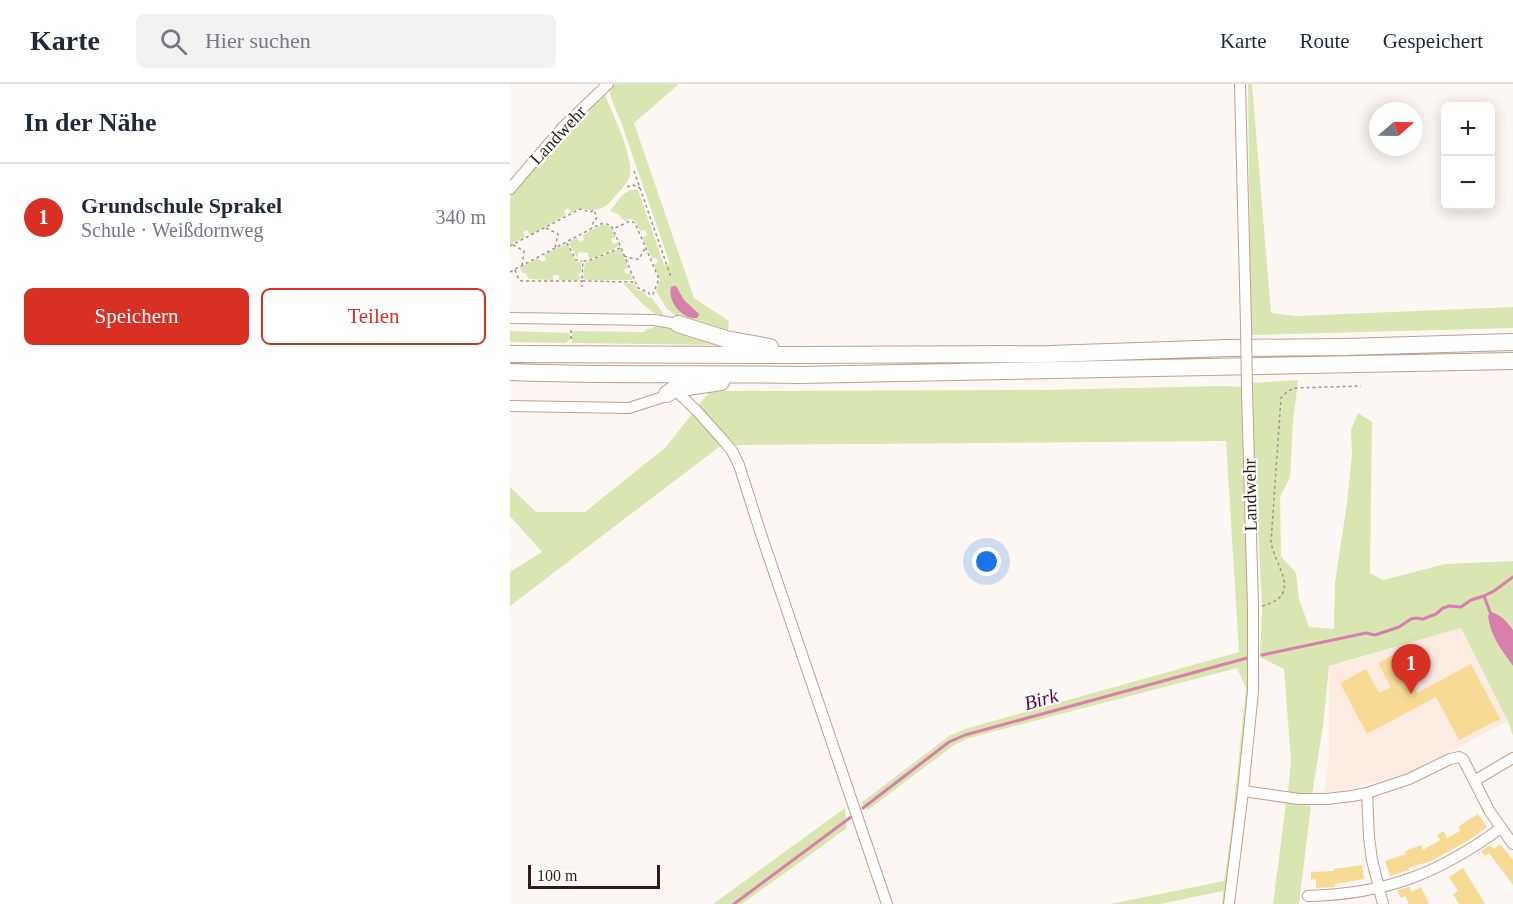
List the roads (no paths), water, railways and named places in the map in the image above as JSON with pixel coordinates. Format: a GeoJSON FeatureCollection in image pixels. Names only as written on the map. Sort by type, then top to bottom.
{"type":"FeatureCollection","features":[{"type":"Feature","properties":{"kind":"highway"},"geometry":{"type":"LineString","coordinates":[[678,324],[726,339],[783,349],[796,355]]}},
{"type":"Feature","properties":{"kind":"highway"},"geometry":{"type":"LineString","coordinates":[[510,354],[1049,354],[1513,342]]}},
{"type":"Feature","properties":{"kind":"highway"},"geometry":{"type":"LineString","coordinates":[[510,372],[799,375],[1513,362]]}},
{"type":"Feature","properties":{"kind":"highway"},"geometry":{"type":"LineString","coordinates":[[670,391],[708,383],[799,375]]}},
{"type":"Feature","properties":{"kind":"street","name":"Landwehr"},"geometry":{"type":"LineString","coordinates":[[510,189],[563,127],[608,84]]}},
{"type":"Feature","properties":{"kind":"street","name":"Landwehr"},"geometry":{"type":"LineString","coordinates":[[1229,904],[1253,691],[1240,84]]}},
{"type":"Feature","properties":{"kind":"street"},"geometry":{"type":"LineString","coordinates":[[510,318],[654,320],[678,324]]}},
{"type":"Feature","properties":{"kind":"street"},"geometry":{"type":"LineString","coordinates":[[510,406],[629,408],[660,398],[670,391],[696,410],[732,451],[739,465],[887,904]]}},
{"type":"Feature","properties":{"kind":"street"},"geometry":{"type":"LineString","coordinates":[[1243,791],[1299,800],[1352,796],[1409,778],[1459,757],[1513,844]]}},
{"type":"Feature","properties":{"kind":"street"},"geometry":{"type":"LineString","coordinates":[[1474,781],[1513,758]]}},
{"type":"Feature","properties":{"kind":"street"},"geometry":{"type":"LineString","coordinates":[[1366,793],[1373,868],[1383,904]]}},
{"type":"Feature","properties":{"kind":"street"},"geometry":{"type":"LineString","coordinates":[[1308,896],[1344,894],[1378,888],[1418,876],[1479,844],[1501,828]]}},
{"type":"Feature","properties":{"kind":"waterway","name":"Birk"},"geometry":{"type":"LineString","coordinates":[[1262,655],[1366,633],[1375,635],[1399,627],[1411,619],[1423,619],[1436,614],[1449,606],[1461,607],[1471,600],[1494,591],[1513,577]]}},
{"type":"Feature","properties":{"kind":"waterway"},"geometry":{"type":"LineString","coordinates":[[1484,596],[1490,612]]}},
{"type":"Feature","properties":{"kind":"waterway","name":"Birk"},"geometry":{"type":"LineString","coordinates":[[863,808],[949,742],[965,735],[1247,658]]}},
{"type":"Feature","properties":{"kind":"waterway","name":"Birk"},"geometry":{"type":"LineString","coordinates":[[734,904],[851,817]]}},
{"type":"Feature","properties":{"kind":"place","name":"Grundschule Sprakel"},"geometry":{"type":"Point","coordinates":[1411,694]}}]}
